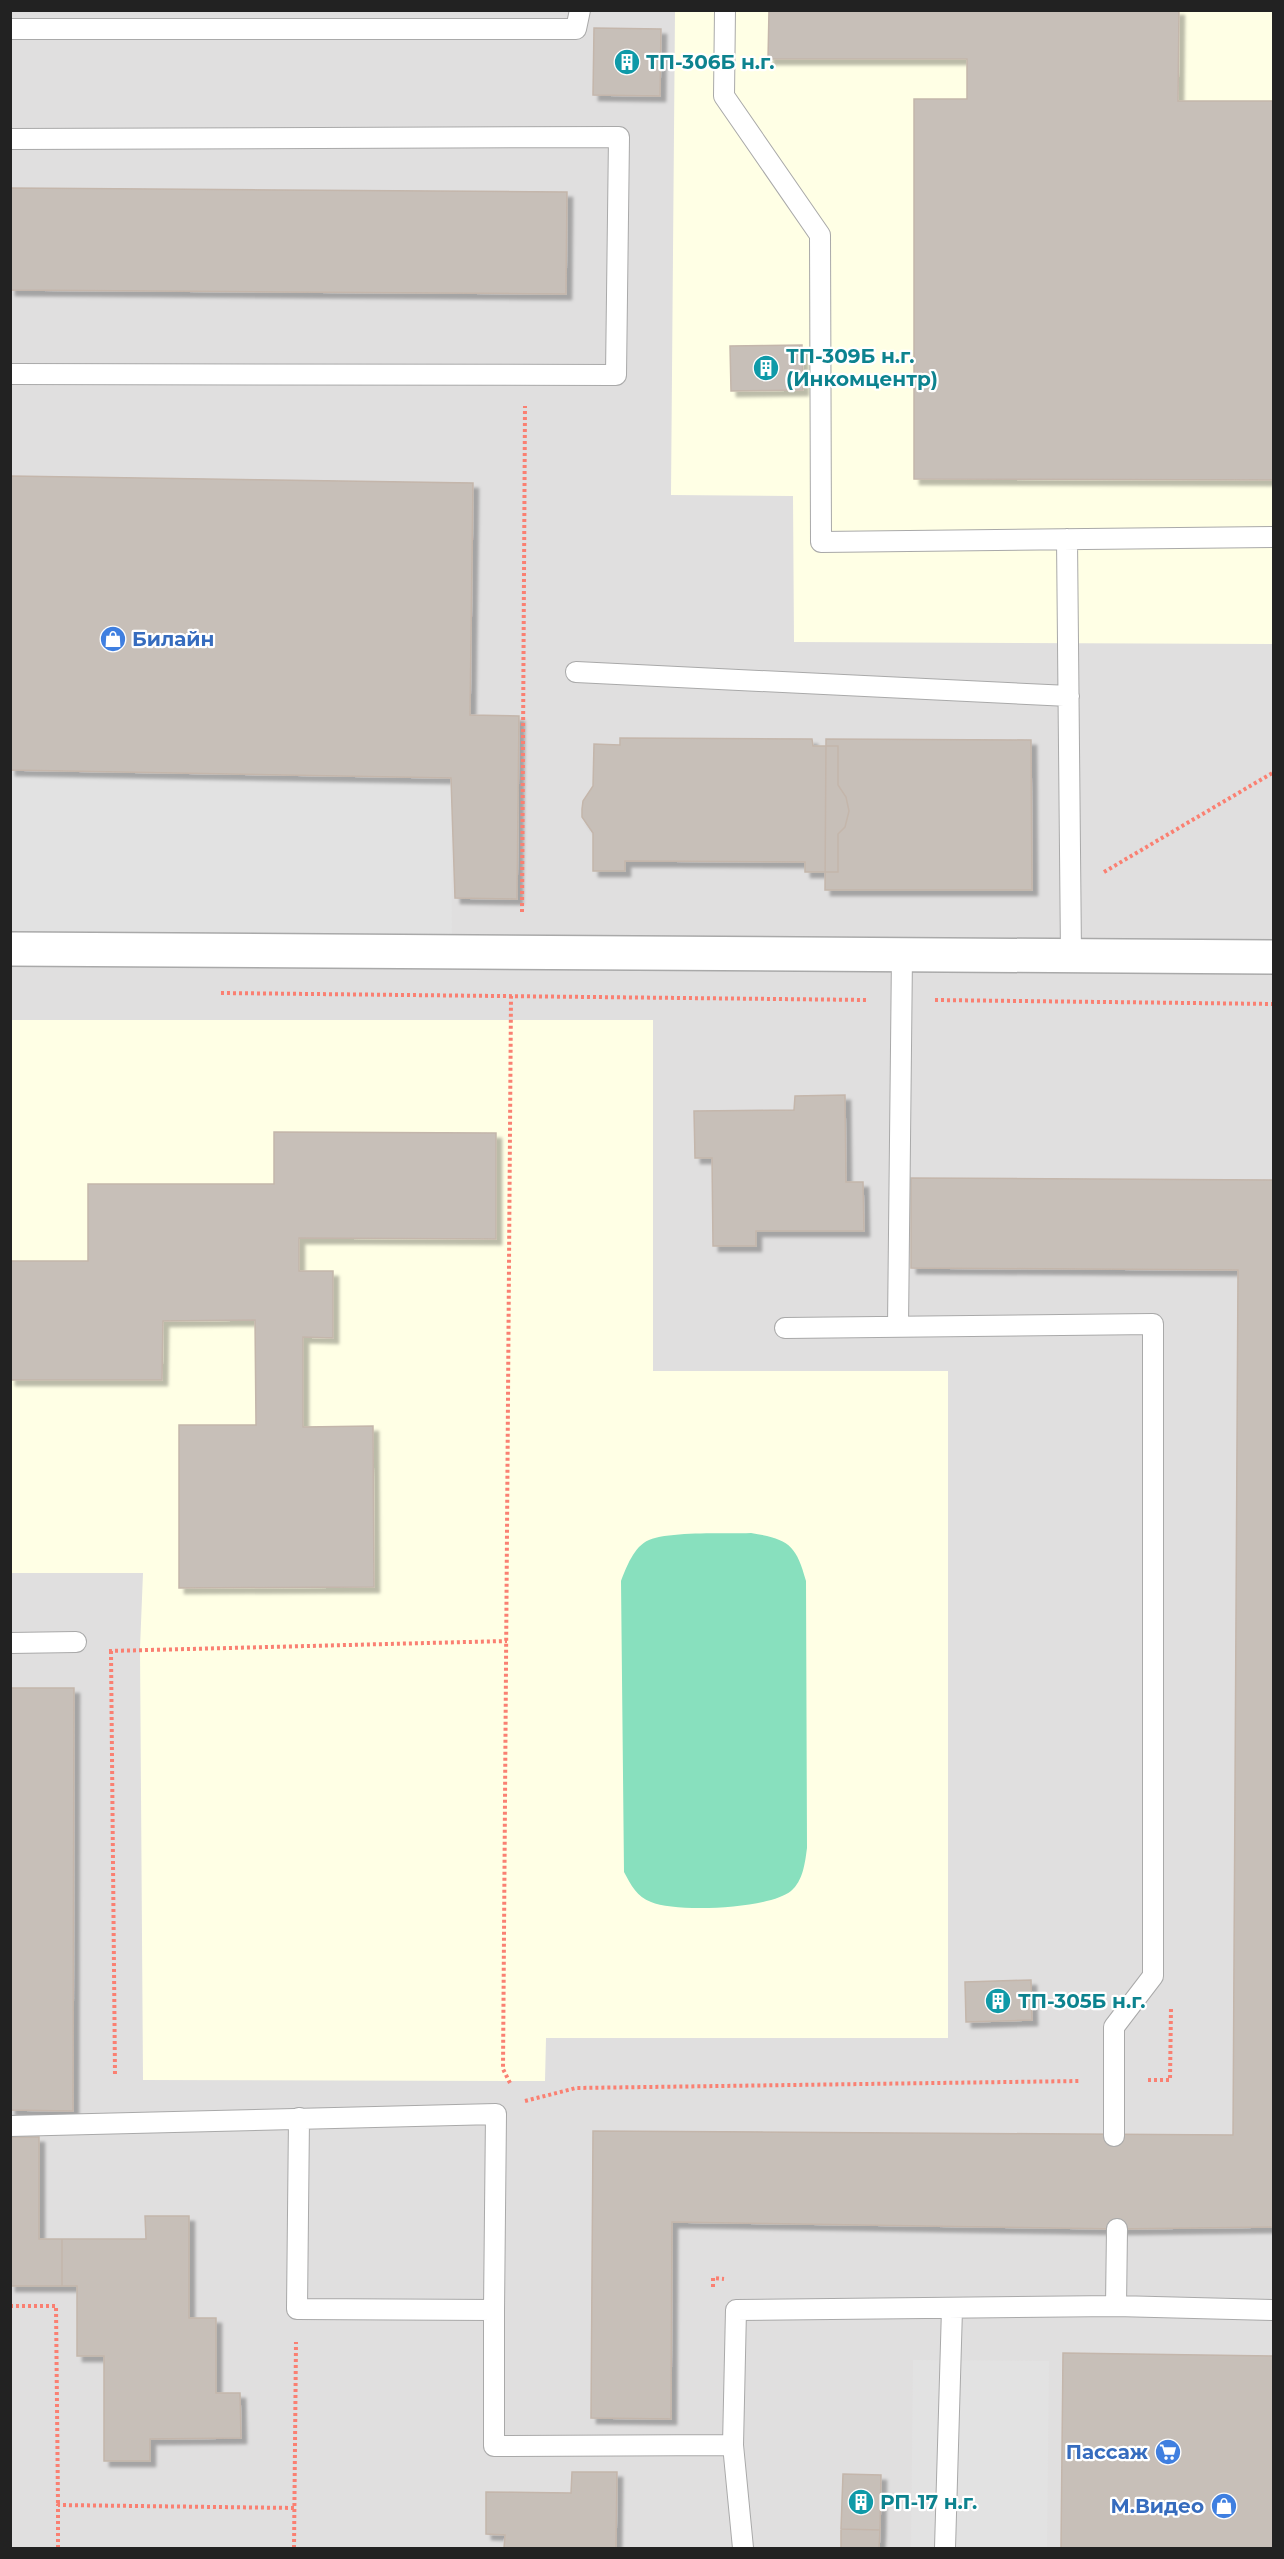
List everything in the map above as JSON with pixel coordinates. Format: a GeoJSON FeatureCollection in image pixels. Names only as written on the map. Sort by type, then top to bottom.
{"type":"FeatureCollection","features":[{"type":"Feature","properties":{"kind":"street"},"geometry":{"type":"LineString","coordinates":[[10,949],[1274,957]]}},
{"type":"Feature","properties":{"kind":"lane"},"geometry":{"type":"LineString","coordinates":[[10,29],[576,29],[580,10]]}},
{"type":"Feature","properties":{"kind":"lane"},"geometry":{"type":"LineString","coordinates":[[725,10],[724,96],[820,234],[821,542],[1274,537]]}},
{"type":"Feature","properties":{"kind":"lane"},"geometry":{"type":"LineString","coordinates":[[10,139],[620,137],[616,375],[10,374]]}},
{"type":"Feature","properties":{"kind":"lane"},"geometry":{"type":"LineString","coordinates":[[1068,539],[1071,955]]}},
{"type":"Feature","properties":{"kind":"lane"},"geometry":{"type":"LineString","coordinates":[[576,672],[1068,696]]}},
{"type":"Feature","properties":{"kind":"lane"},"geometry":{"type":"LineString","coordinates":[[898,1326],[902,955]]}},
{"type":"Feature","properties":{"kind":"lane"},"geometry":{"type":"LineString","coordinates":[[785,1329],[1153,1324],[1153,1976],[1114,2027],[1114,2136]]}},
{"type":"Feature","properties":{"kind":"lane"},"geometry":{"type":"LineString","coordinates":[[10,1643],[76,1642]]}},
{"type":"Feature","properties":{"kind":"lane"},"geometry":{"type":"LineString","coordinates":[[10,2126],[496,2114],[494,2446],[733,2445]]}},
{"type":"Feature","properties":{"kind":"lane"},"geometry":{"type":"LineString","coordinates":[[299,2118],[297,2309],[494,2310]]}},
{"type":"Feature","properties":{"kind":"lane"},"geometry":{"type":"LineString","coordinates":[[1116,2306],[1117,2229]]}},
{"type":"Feature","properties":{"kind":"lane"},"geometry":{"type":"LineString","coordinates":[[743,2548],[733,2445],[736,2310],[1116,2306],[1274,2310]]}},
{"type":"Feature","properties":{"kind":"lane"},"geometry":{"type":"LineString","coordinates":[[945,2548],[952,2309]]}},
{"type":"Feature","properties":{"kind":"path"},"geometry":{"type":"LineString","coordinates":[[1070,906],[1110,867],[1274,772]]}},
{"type":"Feature","properties":{"kind":"path"},"geometry":{"type":"LineString","coordinates":[[213,993],[1274,1004]]}},
{"type":"Feature","properties":{"kind":"path"},"geometry":{"type":"LineString","coordinates":[[511,996],[503,2069],[512,2088]]}},
{"type":"Feature","properties":{"kind":"path"},"geometry":{"type":"LineString","coordinates":[[100,1651],[140,1648],[507,1641]]}},
{"type":"Feature","properties":{"kind":"path"},"geometry":{"type":"LineString","coordinates":[[111,1651],[115,2074]]}},
{"type":"Feature","properties":{"kind":"path"},"geometry":{"type":"LineString","coordinates":[[519,2103],[576,2088],[1170,2080],[1171,1997]]}},
{"type":"Feature","properties":{"kind":"path"},"geometry":{"type":"LineString","coordinates":[[712,2290],[713,2278],[736,2279]]}},
{"type":"Feature","properties":{"kind":"path"},"geometry":{"type":"LineString","coordinates":[[10,2306],[56,2306],[58,2548]]}},
{"type":"Feature","properties":{"kind":"path"},"geometry":{"type":"LineString","coordinates":[[294,2548],[297,2309]]}},
{"type":"Feature","properties":{"kind":"path"},"geometry":{"type":"LineString","coordinates":[[58,2505],[295,2508]]}},
{"type":"Feature","properties":{"kind":"shaded area"},"geometry":{"type":"Polygon","coordinates":[[[11,11],[1273,11],[1273,2548],[11,2548],[11,11]]]}},
{"type":"Feature","properties":{"kind":"shaded area"},"geometry":{"type":"Polygon","coordinates":[[[675,11],[1273,11],[1273,644],[794,642],[793,496],[671,495],[675,11]]]}},
{"type":"Feature","properties":{"kind":"shaded area"},"geometry":{"type":"Polygon","coordinates":[[[11,770],[451,778],[452,952],[11,949],[11,770]]]}},
{"type":"Feature","properties":{"kind":"shaded area"},"geometry":{"type":"Polygon","coordinates":[[[11,1020],[653,1020],[653,1371],[948,1371],[948,2038],[546,2038],[545,2081],[143,2080],[140,1648],[143,1573],[11,1573],[11,1020]]]}},
{"type":"Feature","properties":{"kind":"shaded area"},"geometry":{"type":"Polygon","coordinates":[[[913,2360],[1049,2361],[1047,2548],[911,2548],[913,2360]]]}},
{"type":"Feature","properties":{"kind":"green space"},"geometry":{"type":"Polygon","coordinates":[[[751,1533],[774,1538],[789,1545],[798,1559],[806,1581],[807,1848],[804,1866],[801,1877],[791,1891],[764,1902],[701,1908],[651,1902],[638,1894],[624,1872],[621,1581],[635,1552],[649,1540],[684,1534],[751,1533]]]}},
{"type":"Feature","properties":{"kind":"building"},"geometry":{"type":"Polygon","coordinates":[[[769,10],[1179,10],[1178,101],[1274,101],[1274,480],[914,479],[914,99],[967,99],[967,59],[768,59],[769,10]]]}},
{"type":"Feature","properties":{"kind":"building","name":"ТП-306Б н.г."},"geometry":{"type":"Polygon","coordinates":[[[594,28],[661,29],[660,96],[593,95],[594,28]]]}},
{"type":"Feature","properties":{"kind":"building"},"geometry":{"type":"Polygon","coordinates":[[[10,188],[567,192],[566,294],[10,290],[10,188]]]}},
{"type":"Feature","properties":{"kind":"building","name":"ТП-309Б н.г. (Инкомцентр)"},"geometry":{"type":"Polygon","coordinates":[[[802,345],[803,390],[731,391],[730,346],[802,345]]]}},
{"type":"Feature","properties":{"kind":"building"},"geometry":{"type":"Polygon","coordinates":[[[10,476],[473,483],[470,715],[519,716],[517,899],[455,898],[451,778],[10,770],[10,476]]]}},
{"type":"Feature","properties":{"kind":"building"},"geometry":{"type":"Polygon","coordinates":[[[620,738],[812,739],[813,746],[838,746],[838,785],[846,797],[849,811],[845,827],[838,834],[838,872],[805,872],[805,862],[625,861],[625,871],[593,871],[593,833],[582,817],[582,809],[583,801],[593,786],[594,744],[620,745],[620,738]]]}},
{"type":"Feature","properties":{"kind":"building"},"geometry":{"type":"Polygon","coordinates":[[[826,739],[1031,740],[1032,890],[825,890],[826,739]]]}},
{"type":"Feature","properties":{"kind":"building"},"geometry":{"type":"Polygon","coordinates":[[[845,1095],[846,1182],[863,1182],[864,1231],[756,1231],[756,1246],[713,1246],[712,1158],[695,1158],[694,1111],[794,1110],[795,1096],[845,1095]]]}},
{"type":"Feature","properties":{"kind":"building"},"geometry":{"type":"Polygon","coordinates":[[[274,1132],[496,1133],[496,1239],[299,1238],[299,1271],[333,1271],[333,1338],[303,1337],[303,1427],[373,1426],[374,1587],[179,1588],[179,1425],[256,1425],[255,1320],[163,1321],[162,1380],[10,1380],[10,1261],[88,1261],[88,1184],[274,1184],[274,1132]]]}},
{"type":"Feature","properties":{"kind":"building"},"geometry":{"type":"Polygon","coordinates":[[[911,1178],[1274,1180],[1274,2227],[1117,2229],[672,2222],[671,2419],[591,2418],[593,2131],[1233,2135],[1238,1270],[911,1268],[911,1178]]]}},
{"type":"Feature","properties":{"kind":"building"},"geometry":{"type":"Polygon","coordinates":[[[10,1688],[74,1688],[73,2111],[10,2110],[10,1688]]]}},
{"type":"Feature","properties":{"kind":"building","name":"ТП-305Б н.г."},"geometry":{"type":"Polygon","coordinates":[[[1031,1980],[1032,2020],[966,2022],[965,1982],[1031,1980]]]}},
{"type":"Feature","properties":{"kind":"building"},"geometry":{"type":"Polygon","coordinates":[[[10,2137],[39,2137],[39,2239],[62,2239],[62,2286],[10,2286],[10,2137]]]}},
{"type":"Feature","properties":{"kind":"building"},"geometry":{"type":"Polygon","coordinates":[[[145,2216],[189,2216],[189,2318],[216,2318],[216,2393],[240,2393],[241,2438],[150,2439],[150,2461],[104,2461],[104,2356],[77,2356],[77,2286],[62,2286],[62,2239],[146,2239],[145,2216]]]}},
{"type":"Feature","properties":{"kind":"building","name":"Пассаж"},"geometry":{"type":"Polygon","coordinates":[[[1063,2353],[1274,2356],[1274,2548],[1061,2548],[1063,2353]]]}},
{"type":"Feature","properties":{"kind":"building"},"geometry":{"type":"Polygon","coordinates":[[[572,2472],[617,2472],[616,2548],[504,2548],[505,2535],[486,2534],[486,2492],[571,2493],[572,2472]]]}},
{"type":"Feature","properties":{"kind":"building","name":"РП-17 н.г."},"geometry":{"type":"Polygon","coordinates":[[[843,2474],[881,2475],[880,2530],[841,2529],[843,2474]]]}},
{"type":"Feature","properties":{"kind":"building"},"geometry":{"type":"Polygon","coordinates":[[[841,2529],[880,2530],[879,2548],[841,2548],[841,2529]]]}},
{"type":"Feature","properties":{"kind":"place","name":"ТП-306Б н.г."},"geometry":{"type":"Point","coordinates":[627,62]}},
{"type":"Feature","properties":{"kind":"place","name":"ТП-309Б н.г. (Инкомцентр)"},"geometry":{"type":"Point","coordinates":[766,368]}},
{"type":"Feature","properties":{"kind":"place","name":"Билайн"},"geometry":{"type":"Point","coordinates":[113,639]}},
{"type":"Feature","properties":{"kind":"place","name":"ТП-305Б н.г."},"geometry":{"type":"Point","coordinates":[998,2001]}},
{"type":"Feature","properties":{"kind":"place","name":"Пассаж"},"geometry":{"type":"Point","coordinates":[1168,2452]}},
{"type":"Feature","properties":{"kind":"place","name":"РП-17 н.г."},"geometry":{"type":"Point","coordinates":[861,2502]}},
{"type":"Feature","properties":{"kind":"place","name":"М.Видео"},"geometry":{"type":"Point","coordinates":[1224,2506]}}]}
